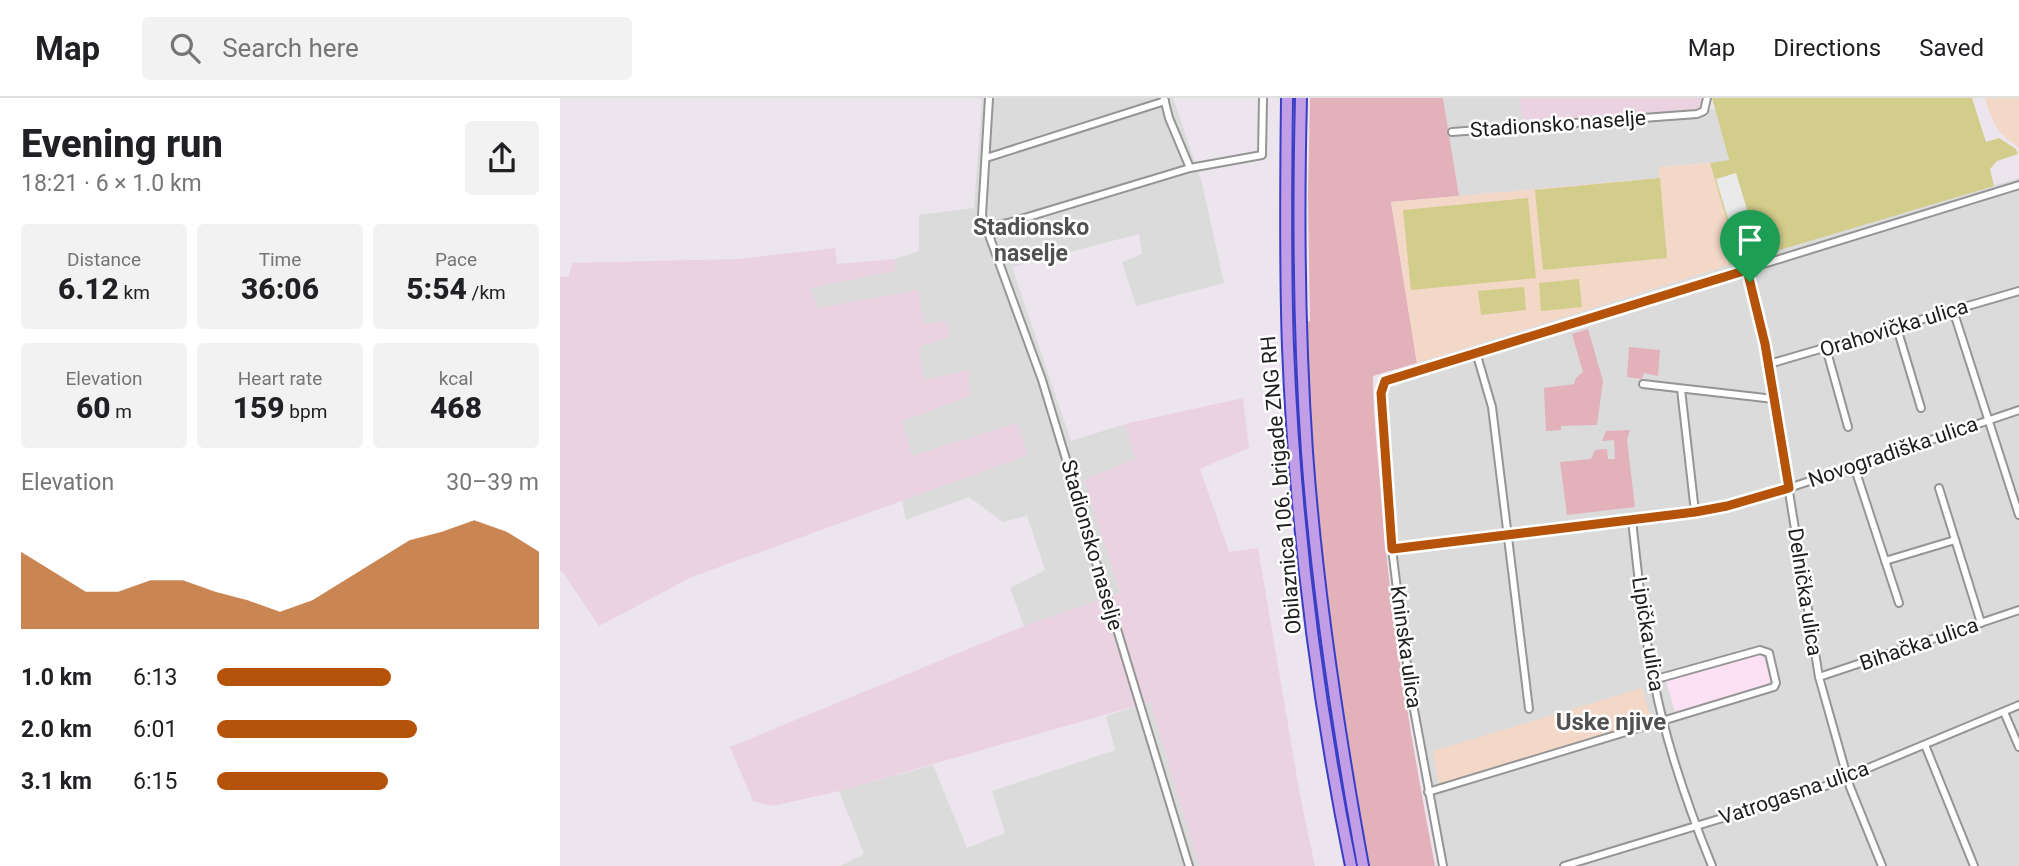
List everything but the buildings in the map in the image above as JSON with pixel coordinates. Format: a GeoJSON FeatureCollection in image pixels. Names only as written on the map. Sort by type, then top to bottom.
{"type":"FeatureCollection","features":[{"type":"Feature","properties":{"kind":"highway","name":"Obilaznica 106. brigade ZNG RH"},"geometry":{"type":"LineString","coordinates":[[1287,98],[1286,293],[1299,509],[1321,699],[1351,866]]}},
{"type":"Feature","properties":{"kind":"highway","name":"Obilaznica 106. brigade ZNG RH"},"geometry":{"type":"LineString","coordinates":[[1301,98],[1300,298],[1307,453],[1329,662],[1363,866]]}},
{"type":"Feature","properties":{"kind":"street","name":"Stadionsko naselje"},"geometry":{"type":"LineString","coordinates":[[989,98],[982,215],[1054,416],[1090,548],[1189,866]]}},
{"type":"Feature","properties":{"kind":"street"},"geometry":{"type":"LineString","coordinates":[[986,227],[1190,168],[1262,155],[1263,98]]}},
{"type":"Feature","properties":{"kind":"street","name":"Stadionsko naselje"},"geometry":{"type":"LineString","coordinates":[[1452,132],[1697,114],[1704,111],[1707,98]]}},
{"type":"Feature","properties":{"kind":"street"},"geometry":{"type":"LineString","coordinates":[[986,158],[1164,99],[1190,168]]}},
{"type":"Feature","properties":{"kind":"street"},"geometry":{"type":"LineString","coordinates":[[1529,709],[1490,397],[1476,352],[2019,185]]}},
{"type":"Feature","properties":{"kind":"street","name":"Delnička ulica"},"geometry":{"type":"LineString","coordinates":[[1747,270],[1769,364],[1819,677],[1847,776],[1882,866]]}},
{"type":"Feature","properties":{"kind":"street","name":"Orahovička ulica"},"geometry":{"type":"LineString","coordinates":[[1769,364],[2019,291]]}},
{"type":"Feature","properties":{"kind":"street"},"geometry":{"type":"LineString","coordinates":[[1953,310],[2019,515]]}},
{"type":"Feature","properties":{"kind":"street"},"geometry":{"type":"LineString","coordinates":[[1897,328],[1921,408]]}},
{"type":"Feature","properties":{"kind":"street"},"geometry":{"type":"LineString","coordinates":[[1826,348],[1848,427]]}},
{"type":"Feature","properties":{"kind":"street","name":"Kninska ulica"},"geometry":{"type":"LineString","coordinates":[[1443,866],[1412,699],[1392,549],[1381,393],[1383,384],[1389,379],[1476,352]]}},
{"type":"Feature","properties":{"kind":"street"},"geometry":{"type":"LineString","coordinates":[[1643,384],[1774,399]]}},
{"type":"Feature","properties":{"kind":"street"},"geometry":{"type":"LineString","coordinates":[[1681,388],[1695,512]]}},
{"type":"Feature","properties":{"kind":"street","name":"Novogradiška ulica"},"geometry":{"type":"LineString","coordinates":[[1392,549],[1727,506],[1789,488],[2019,410]]}},
{"type":"Feature","properties":{"kind":"street"},"geometry":{"type":"LineString","coordinates":[[1854,466],[1899,603]]}},
{"type":"Feature","properties":{"kind":"street"},"geometry":{"type":"LineString","coordinates":[[1939,488],[1981,623]]}},
{"type":"Feature","properties":{"kind":"street","name":"Lipička ulica"},"geometry":{"type":"LineString","coordinates":[[1632,520],[1653,680],[1663,722],[1696,827],[1712,866]]}},
{"type":"Feature","properties":{"kind":"street"},"geometry":{"type":"LineString","coordinates":[[1885,561],[1955,540]]}},
{"type":"Feature","properties":{"kind":"street","name":"Bihačka ulica"},"geometry":{"type":"LineString","coordinates":[[1819,677],[2019,610]]}},
{"type":"Feature","properties":{"kind":"street"},"geometry":{"type":"LineString","coordinates":[[1428,792],[1774,687],[1776,677],[1769,653],[1760,650],[1653,680]]}},
{"type":"Feature","properties":{"kind":"street","name":"Vatrogasna ulica"},"geometry":{"type":"LineString","coordinates":[[1564,866],[1796,796],[2019,705]]}},
{"type":"Feature","properties":{"kind":"street"},"geometry":{"type":"LineString","coordinates":[[2004,712],[2019,747]]}},
{"type":"Feature","properties":{"kind":"street"},"geometry":{"type":"LineString","coordinates":[[1925,745],[1974,866]]}},
{"type":"Feature","properties":{"kind":"shaded area"},"geometry":{"type":"Polygon","coordinates":[[[976,98],[1173,98],[1202,183],[1224,283],[1136,306],[1122,262],[1142,254],[1139,234],[1012,267],[1071,441],[1125,424],[1135,459],[1085,480],[1120,593],[1024,626],[1010,588],[1045,570],[1027,516],[1003,522],[969,497],[906,520],[902,500],[1027,455],[1017,423],[912,456],[901,421],[970,395],[969,370],[924,380],[919,347],[949,337],[924,324],[918,290],[818,308],[810,288],[894,271],[895,259],[919,251],[919,215],[974,208],[982,99],[976,98]]]}},
{"type":"Feature","properties":{"kind":"shaded area"},"geometry":{"type":"Polygon","coordinates":[[[1310,98],[1443,98],[1459,196],[1391,202],[1417,363],[1373,376],[1374,416],[1395,627],[1435,866],[1368,866],[1340,708],[1317,521],[1303,323],[1310,321],[1310,98]]]}},
{"type":"Feature","properties":{"kind":"shaded area"},"geometry":{"type":"Polygon","coordinates":[[[1443,98],[1519,98],[1524,124],[1715,109],[1729,161],[1659,167],[1659,178],[1459,196],[1443,98]]]}},
{"type":"Feature","properties":{"kind":"shaded area"},"geometry":{"type":"Polygon","coordinates":[[[1519,98],[1703,99],[1700,110],[1524,125],[1519,98]]]}},
{"type":"Feature","properties":{"kind":"shaded area"},"geometry":{"type":"Polygon","coordinates":[[[1712,98],[1972,98],[1986,142],[1999,138],[2016,149],[2018,154],[1997,161],[1990,169],[1994,186],[1729,265],[1725,248],[1734,245],[1710,163],[1729,160],[1712,98]]]}},
{"type":"Feature","properties":{"kind":"shaded area"},"geometry":{"type":"Polygon","coordinates":[[[1985,98],[2019,98],[2019,148],[1996,127],[1985,98]]]}},
{"type":"Feature","properties":{"kind":"shaded area"},"geometry":{"type":"Polygon","coordinates":[[[1710,163],[1734,245],[1725,248],[1729,265],[1417,363],[1391,202],[1659,178],[1659,167],[1710,163]]]}},
{"type":"Feature","properties":{"kind":"shaded area"},"geometry":{"type":"Polygon","coordinates":[[[1736,173],[1760,253],[1740,259],[1716,179],[1736,173]]]}},
{"type":"Feature","properties":{"kind":"shaded area"},"geometry":{"type":"Polygon","coordinates":[[[1660,178],[1667,258],[1543,270],[1535,190],[1660,178]]]}},
{"type":"Feature","properties":{"kind":"shaded area"},"geometry":{"type":"Polygon","coordinates":[[[2019,178],[2019,866],[1446,866],[1414,694],[1396,554],[1379,379],[1417,363],[1729,265],[2019,178]]]}},
{"type":"Feature","properties":{"kind":"shaded area"},"geometry":{"type":"Polygon","coordinates":[[[1528,198],[1536,278],[1411,290],[1403,210],[1528,198]]]}},
{"type":"Feature","properties":{"kind":"shaded area"},"geometry":{"type":"Polygon","coordinates":[[[835,248],[837,264],[895,259],[895,271],[810,288],[818,308],[918,290],[924,324],[947,321],[950,337],[919,347],[924,380],[969,370],[970,396],[902,421],[912,456],[1017,423],[1028,455],[692,577],[599,626],[562,571],[560,572],[560,277],[569,276],[572,263],[738,259],[835,248]]]}},
{"type":"Feature","properties":{"kind":"shaded area"},"geometry":{"type":"Polygon","coordinates":[[[1579,279],[1582,307],[1541,311],[1539,283],[1579,279]]]}},
{"type":"Feature","properties":{"kind":"shaded area"},"geometry":{"type":"Polygon","coordinates":[[[1524,287],[1526,310],[1481,315],[1478,291],[1524,287]]]}},
{"type":"Feature","properties":{"kind":"shaded area"},"geometry":{"type":"Polygon","coordinates":[[[1588,329],[1603,381],[1597,425],[1561,426],[1561,430],[1546,431],[1544,388],[1574,384],[1583,372],[1572,334],[1588,329]]]}},
{"type":"Feature","properties":{"kind":"shaded area"},"geometry":{"type":"Polygon","coordinates":[[[1629,347],[1660,350],[1658,376],[1644,373],[1642,379],[1627,377],[1629,347]]]}},
{"type":"Feature","properties":{"kind":"shaded area"},"geometry":{"type":"Polygon","coordinates":[[[1243,398],[1249,448],[1200,469],[1229,552],[1258,548],[1300,795],[1315,866],[1199,866],[1150,702],[839,791],[773,806],[753,801],[730,747],[1024,626],[1120,593],[1084,480],[1135,459],[1125,424],[1243,398]]]}},
{"type":"Feature","properties":{"kind":"shaded area"},"geometry":{"type":"Polygon","coordinates":[[[1630,430],[1627,440],[1635,507],[1567,515],[1560,462],[1591,459],[1595,450],[1607,449],[1608,459],[1615,459],[1614,440],[1602,441],[1606,431],[1630,430]]]}},
{"type":"Feature","properties":{"kind":"shaded area"},"geometry":{"type":"Polygon","coordinates":[[[1758,653],[1763,654],[1770,680],[1768,685],[1675,712],[1666,681],[1758,653]]]}},
{"type":"Feature","properties":{"kind":"shaded area"},"geometry":{"type":"Polygon","coordinates":[[[1642,688],[1652,722],[1439,785],[1433,751],[1642,688]]]}},
{"type":"Feature","properties":{"kind":"shaded area"},"geometry":{"type":"Polygon","coordinates":[[[1150,702],[1199,866],[841,866],[864,854],[839,791],[933,765],[967,848],[1005,833],[992,791],[1115,750],[1106,716],[1150,702]]]}},
{"type":"Feature","properties":{"kind":"district","name":"Stadionsko naselje"},"geometry":{"type":"Point","coordinates":[1031,240]}},
{"type":"Feature","properties":{"kind":"district","name":"Uske njive"},"geometry":{"type":"Point","coordinates":[1611,722]}},
{"type":"Feature","properties":{"kind":"route"},"geometry":{"type":"LineString","coordinates":[[1747,270],[1750,282],[1765,344],[1789,488],[1718,509],[1392,549],[1381,393],[1385,381],[1747,270]]}}]}
